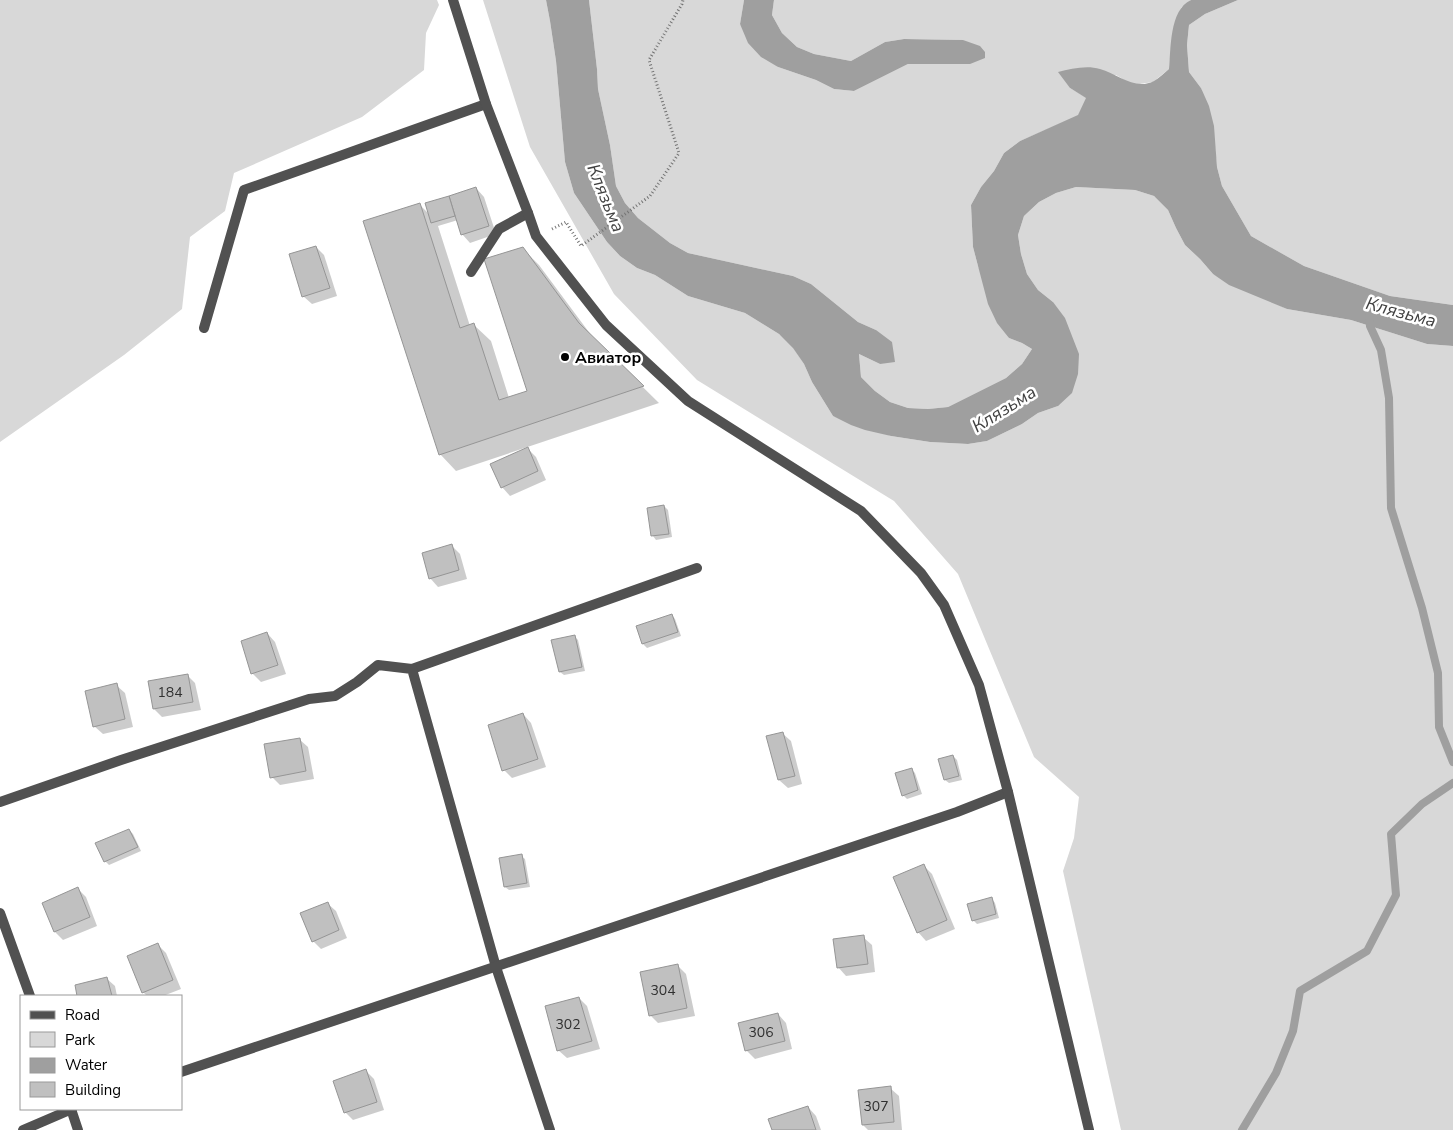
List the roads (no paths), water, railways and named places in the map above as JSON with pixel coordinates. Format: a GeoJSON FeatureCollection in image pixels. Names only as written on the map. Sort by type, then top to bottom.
{"type":"FeatureCollection","features":[{"type":"Feature","properties":{"kind":"street"},"geometry":{"type":"LineString","coordinates":[[453,0],[486,104],[536,236],[606,325],[688,401],[862,511],[922,573],[944,605],[979,685],[1008,792],[1089,1130]]}},
{"type":"Feature","properties":{"kind":"street"},"geometry":{"type":"LineString","coordinates":[[204,328],[244,190],[486,104]]}},
{"type":"Feature","properties":{"kind":"street"},"geometry":{"type":"LineString","coordinates":[[471,272],[499,230],[528,213]]}},
{"type":"Feature","properties":{"kind":"street"},"geometry":{"type":"LineString","coordinates":[[0,802],[121,760],[309,699],[335,696],[378,666],[412,669],[697,568]]}},
{"type":"Feature","properties":{"kind":"street"},"geometry":{"type":"LineString","coordinates":[[412,669],[496,966],[550,1130]]}},
{"type":"Feature","properties":{"kind":"street"},"geometry":{"type":"LineString","coordinates":[[182,1072],[957,812],[1008,792]]}},
{"type":"Feature","properties":{"kind":"street"},"geometry":{"type":"LineString","coordinates":[[0,913],[30,995]]}},
{"type":"Feature","properties":{"kind":"street"},"geometry":{"type":"LineString","coordinates":[[24,1130],[69,1110]]}},
{"type":"Feature","properties":{"kind":"street"},"geometry":{"type":"LineString","coordinates":[[71,1110],[78,1130]]}},
{"type":"Feature","properties":{"kind":"water","name":"Клязьма"},"geometry":{"type":"Polygon","coordinates":[[[546,0],[589,0],[598,89],[610,145],[616,186],[625,203],[638,218],[670,243],[688,253],[793,276],[811,284],[858,322],[876,330],[892,342],[895,362],[880,364],[859,354],[861,377],[890,402],[908,408],[948,407],[1006,378],[1022,364],[1032,349],[1009,338],[997,323],[988,304],[973,247],[971,205],[1004,153],[1020,141],[1078,115],[1086,98],[1070,88],[1058,72],[1089,67],[1107,71],[1133,83],[1147,84],[1154,81],[1169,69],[1172,31],[1175,21],[1184,5],[1191,0],[1238,0],[1205,14],[1189,25],[1187,45],[1189,72],[1201,88],[1209,106],[1214,126],[1217,167],[1222,186],[1251,236],[1304,266],[1390,296],[1453,305],[1453,346],[1427,344],[1351,320],[1287,309],[1229,285],[1213,274],[1185,245],[1168,210],[1154,196],[1135,190],[1076,187],[1056,193],[1039,202],[1024,216],[1018,235],[1027,274],[1038,290],[1053,302],[1065,318],[1079,354],[1078,374],[1072,393],[1058,406],[1038,413],[1022,424],[987,441],[968,444],[930,442],[891,436],[851,425],[833,416],[812,382],[804,364],[793,348],[779,334],[745,313],[688,296],[655,275],[637,268],[620,256],[607,242],[574,193],[565,162],[556,61],[546,0]]]}},
{"type":"Feature","properties":{"kind":"water"},"geometry":{"type":"Polygon","coordinates":[[[744,0],[774,0],[772,15],[782,33],[797,47],[814,54],[851,61],[885,42],[904,39],[963,40],[980,46],[985,52],[985,58],[970,64],[908,64],[854,91],[834,89],[816,80],[778,67],[761,57],[748,43],[740,24],[744,0]]]}},
{"type":"Feature","properties":{"kind":"waterway","name":"Клязьма"},"geometry":{"type":"LineString","coordinates":[[1369,316],[1370,326],[1381,350],[1389,398],[1391,508],[1422,608],[1438,673],[1439,727],[1453,762]]}},
{"type":"Feature","properties":{"kind":"waterway"},"geometry":{"type":"LineString","coordinates":[[1242,1130],[1276,1073],[1293,1031],[1300,991],[1367,951],[1396,895],[1391,834],[1422,804],[1453,783]]}},
{"type":"Feature","properties":{"kind":"place","name":"Авиатор"},"geometry":{"type":"Point","coordinates":[565,357]}}]}
